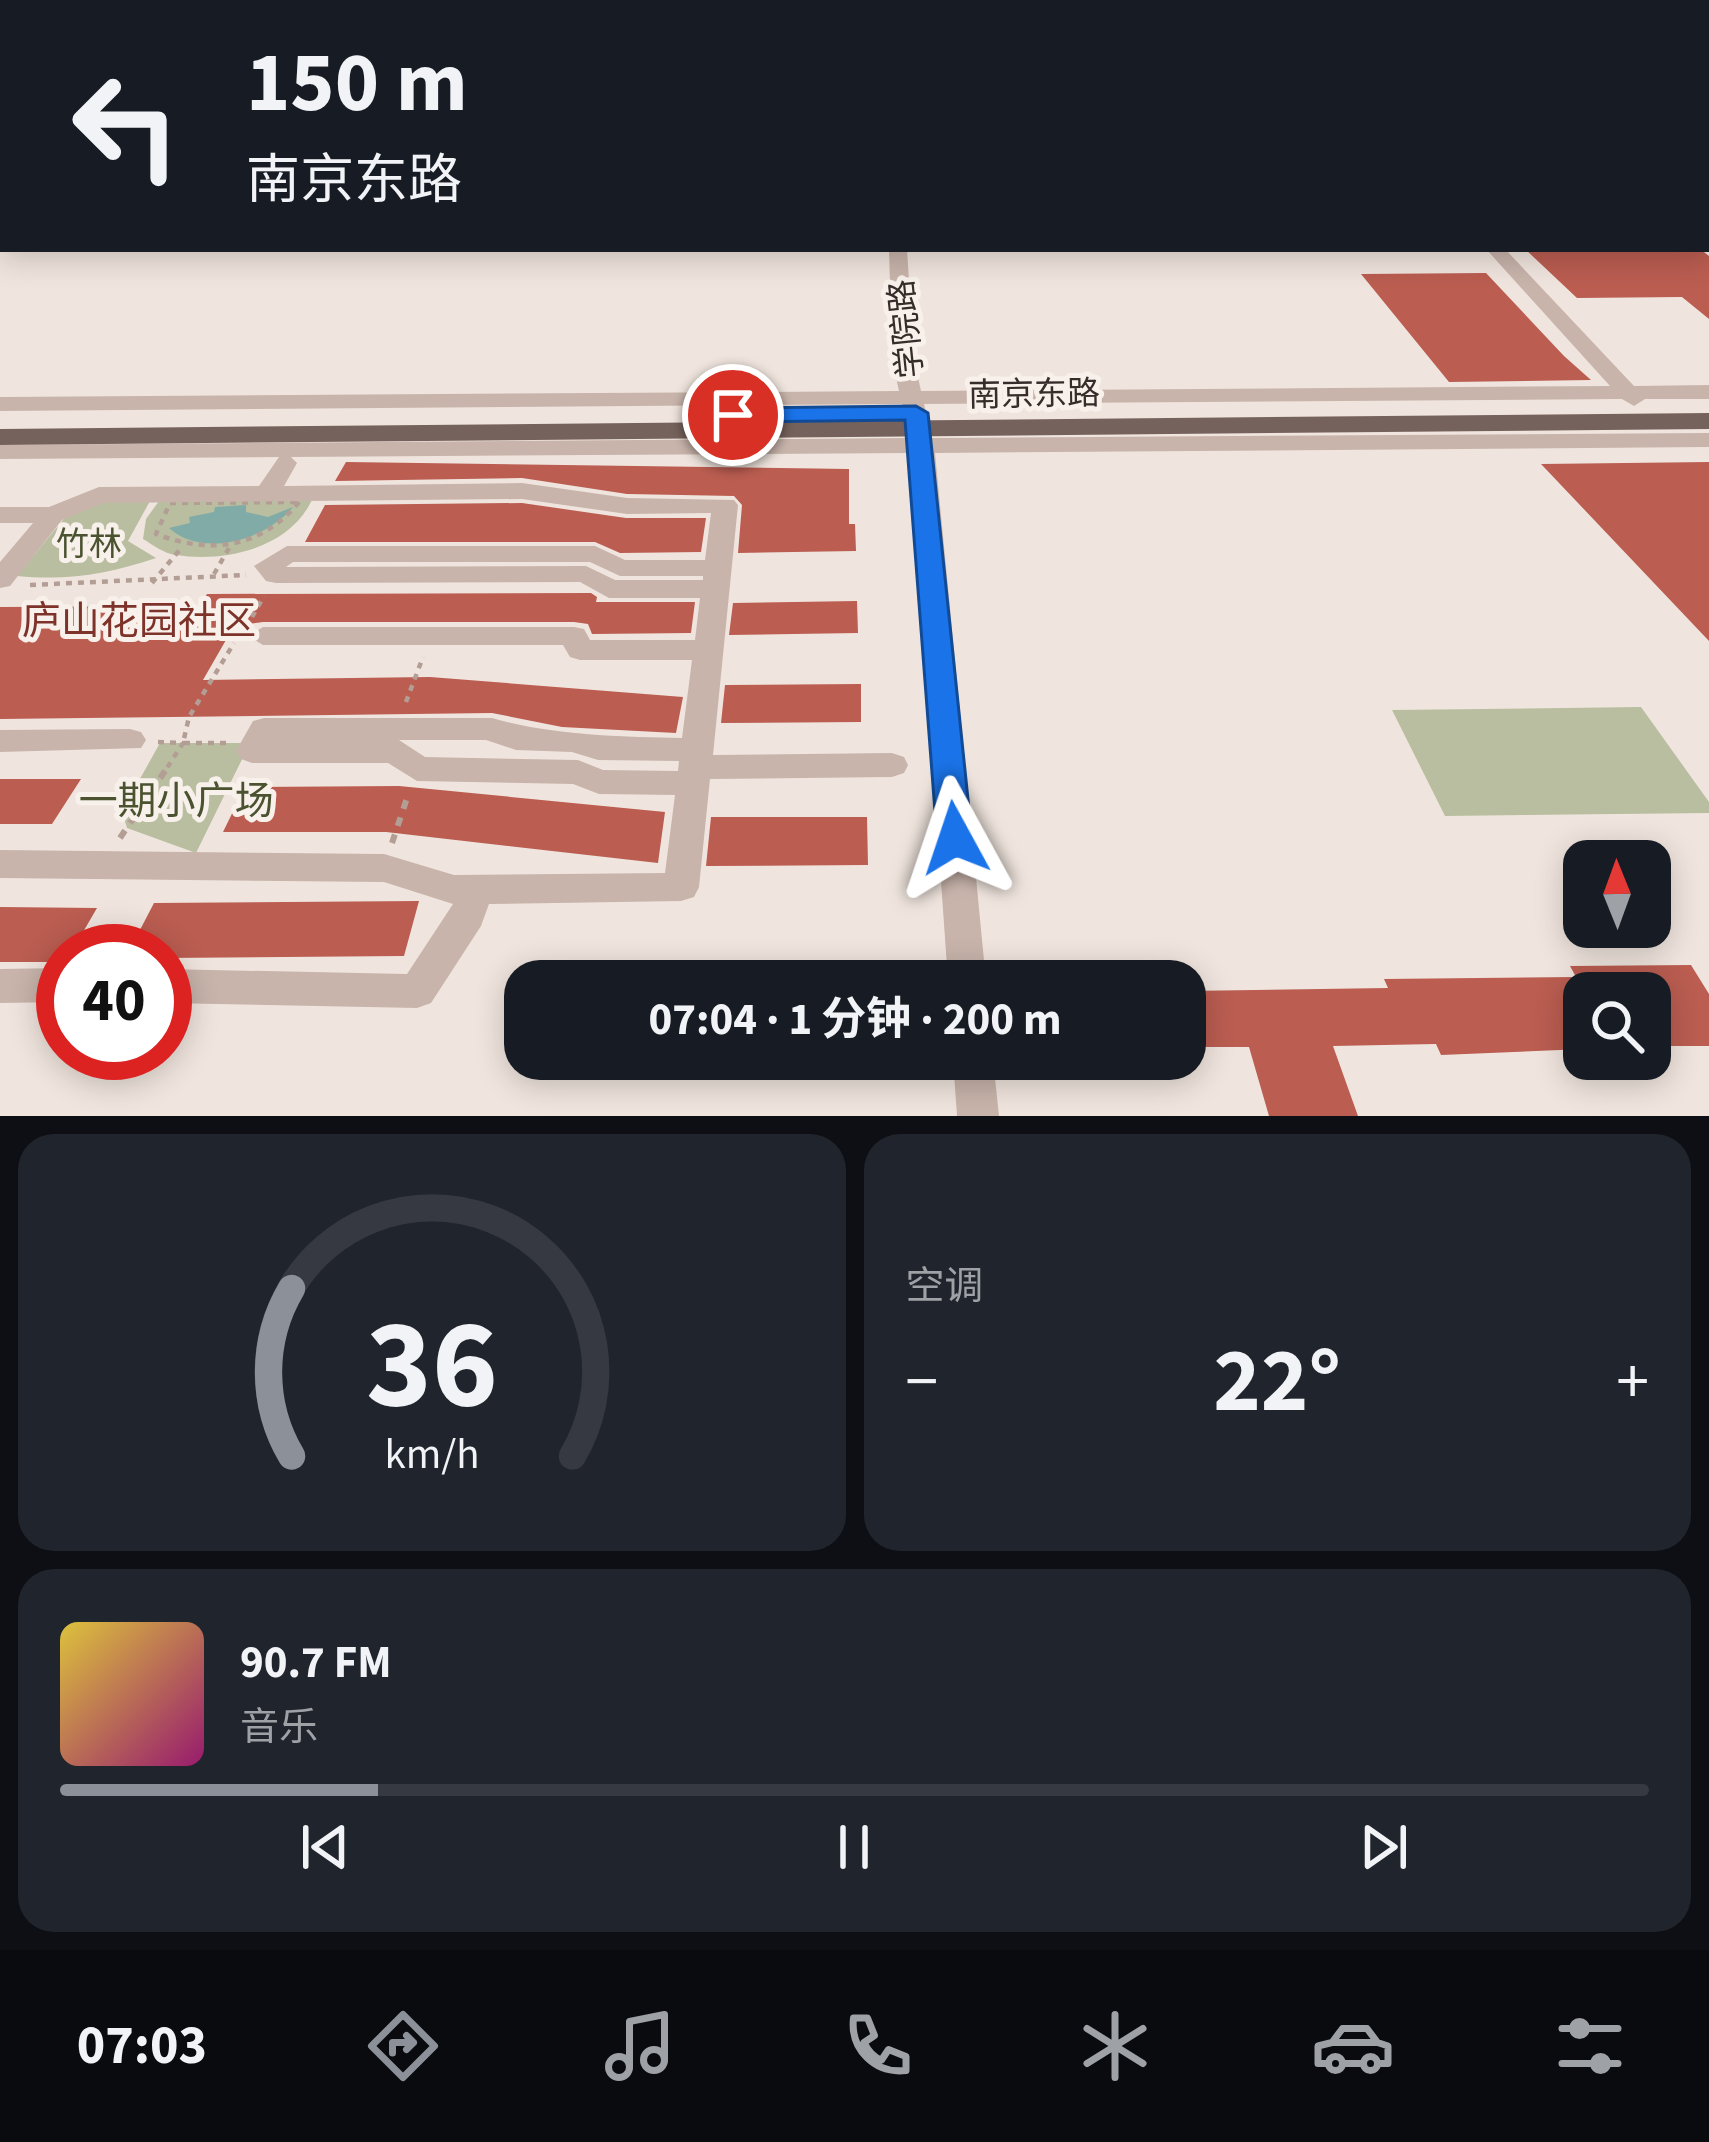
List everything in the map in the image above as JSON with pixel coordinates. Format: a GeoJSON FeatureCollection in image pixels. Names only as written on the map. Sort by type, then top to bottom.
{"type":"FeatureCollection","features":[{"type":"Feature","properties":{"kind":"main road","name":"南京东路"},"geometry":{"type":"LineString","coordinates":[[0,437],[918,421],[1634,400],[1709,406]]}},
{"type":"Feature","properties":{"kind":"main road","name":"南京东路"},"geometry":{"type":"LineString","coordinates":[[0,419],[1709,421]]}},
{"type":"Feature","properties":{"kind":"street","name":"学院路"},"geometry":{"type":"LineString","coordinates":[[898,252],[903,358],[918,421],[965,960]]}},
{"type":"Feature","properties":{"kind":"street"},"geometry":{"type":"LineString","coordinates":[[1498,252],[1634,400],[1709,392]]}},
{"type":"Feature","properties":{"kind":"street"},"geometry":{"type":"LineString","coordinates":[[0,404],[1709,440]]}},
{"type":"Feature","properties":{"kind":"street"},"geometry":{"type":"LineString","coordinates":[[0,452],[918,421]]}},
{"type":"Feature","properties":{"kind":"street"},"geometry":{"type":"LineString","coordinates":[[267,494],[285,463]]}},
{"type":"Feature","properties":{"kind":"street"},"geometry":{"type":"LineString","coordinates":[[0,515],[53,514],[99,495],[522,491],[626,506],[725,505],[681,887],[454,890],[384,868],[0,864]]}},
{"type":"Feature","properties":{"kind":"street"},"geometry":{"type":"LineString","coordinates":[[10,582],[53,514]]}},
{"type":"Feature","properties":{"kind":"street"},"geometry":{"type":"LineString","coordinates":[[282,565],[595,554],[620,568],[716,579]]}},
{"type":"Feature","properties":{"kind":"street"},"geometry":{"type":"LineString","coordinates":[[255,630],[574,636],[580,650],[709,650]]}},
{"type":"Feature","properties":{"kind":"street"},"geometry":{"type":"LineString","coordinates":[[695,767],[598,748],[584,740],[504,739],[491,728],[264,729],[252,751],[396,751],[417,769],[578,772],[599,782],[695,767],[892,765]]}},
{"type":"Feature","properties":{"kind":"street"},"geometry":{"type":"LineString","coordinates":[[0,741],[130,740]]}},
{"type":"Feature","properties":{"kind":"street"},"geometry":{"type":"LineString","coordinates":[[192,987],[417,991],[468,915],[475,889]]}},
{"type":"Feature","properties":{"kind":"street"},"geometry":{"type":"LineString","coordinates":[[0,986],[36,985]]}},
{"type":"Feature","properties":{"kind":"street"},"geometry":{"type":"LineString","coordinates":[[975,1080],[978,1116]]}},
{"type":"Feature","properties":{"kind":"path"},"geometry":{"type":"LineString","coordinates":[[97,865],[145,805],[183,743],[189,717],[255,630],[282,565],[287,536],[311,494]]}},
{"type":"Feature","properties":{"kind":"path"},"geometry":{"type":"LineString","coordinates":[[299,502],[267,534],[230,548],[182,547],[156,534],[170,503],[299,502]]}},
{"type":"Feature","properties":{"kind":"path"},"geometry":{"type":"LineString","coordinates":[[152,583],[182,547]]}},
{"type":"Feature","properties":{"kind":"path"},"geometry":{"type":"LineString","coordinates":[[213,575],[230,548]]}},
{"type":"Feature","properties":{"kind":"path"},"geometry":{"type":"LineString","coordinates":[[10,582],[152,583],[282,565]]}},
{"type":"Feature","properties":{"kind":"path"},"geometry":{"type":"LineString","coordinates":[[183,743],[234,743],[264,729]]}},
{"type":"Feature","properties":{"kind":"path"},"geometry":{"type":"LineString","coordinates":[[384,868],[417,769]]}},
{"type":"Feature","properties":{"kind":"green space"},"geometry":{"type":"Polygon","coordinates":[[[314,495],[291,527],[257,548],[196,557],[163,551],[143,539],[146,519],[162,497],[314,495]]]}},
{"type":"Feature","properties":{"kind":"green space","name":"竹林"},"geometry":{"type":"Polygon","coordinates":[[[98,501],[150,501],[128,541],[156,558],[88,575],[17,576],[67,515],[98,501]]]}},
{"type":"Feature","properties":{"kind":"green space"},"geometry":{"type":"Polygon","coordinates":[[[1641,707],[1709,802],[1709,813],[1445,816],[1392,710],[1641,707]]]}},
{"type":"Feature","properties":{"kind":"green space","name":"一期小广场"},"geometry":{"type":"Polygon","coordinates":[[[160,743],[250,743],[196,853],[127,828],[122,811],[160,743]]]}},
{"type":"Feature","properties":{"kind":"water"},"geometry":{"type":"Polygon","coordinates":[[[246,505],[246,512],[268,517],[293,507],[267,528],[234,541],[199,542],[169,528],[190,523],[189,517],[214,512],[215,507],[246,505]]]}},
{"type":"Feature","properties":{"kind":"building"},"geometry":{"type":"Polygon","coordinates":[[[1528,252],[1704,252],[1709,256],[1709,319],[1682,297],[1577,298],[1528,252]]]}},
{"type":"Feature","properties":{"kind":"building"},"geometry":{"type":"Polygon","coordinates":[[[1486,273],[1591,380],[1449,382],[1361,274],[1486,273]]]}},
{"type":"Feature","properties":{"kind":"building"},"geometry":{"type":"Polygon","coordinates":[[[346,462],[849,469],[849,524],[855,524],[856,551],[738,553],[742,505],[734,496],[627,494],[522,478],[335,481],[346,462]]]}},
{"type":"Feature","properties":{"kind":"building"},"geometry":{"type":"Polygon","coordinates":[[[1709,462],[1709,641],[1541,464],[1709,462]]]}},
{"type":"Feature","properties":{"kind":"building"},"geometry":{"type":"Polygon","coordinates":[[[522,503],[626,518],[706,518],[701,552],[620,553],[595,542],[305,542],[325,505],[522,503]]]}},
{"type":"Feature","properties":{"kind":"building"},"geometry":{"type":"Polygon","coordinates":[[[591,593],[596,602],[695,602],[691,633],[592,634],[588,624],[574,622],[263,622],[234,626],[203,680],[430,677],[683,697],[676,733],[562,727],[492,713],[0,719],[0,607],[200,606],[207,594],[591,593]]]}},
{"type":"Feature","properties":{"kind":"building"},"geometry":{"type":"Polygon","coordinates":[[[857,601],[858,633],[729,635],[733,603],[857,601]]]}},
{"type":"Feature","properties":{"kind":"building"},"geometry":{"type":"Polygon","coordinates":[[[861,684],[861,722],[721,723],[725,685],[861,684]]]}},
{"type":"Feature","properties":{"kind":"building"},"geometry":{"type":"Polygon","coordinates":[[[0,779],[81,779],[52,824],[0,824],[0,779]]]}},
{"type":"Feature","properties":{"kind":"building"},"geometry":{"type":"Polygon","coordinates":[[[399,786],[665,812],[658,863],[386,832],[223,832],[245,787],[399,786]]]}},
{"type":"Feature","properties":{"kind":"building"},"geometry":{"type":"Polygon","coordinates":[[[711,817],[867,817],[868,865],[706,866],[711,817]]]}},
{"type":"Feature","properties":{"kind":"building"},"geometry":{"type":"Polygon","coordinates":[[[419,901],[404,956],[192,958],[192,924],[143,924],[154,903],[419,901]]]}},
{"type":"Feature","properties":{"kind":"building"},"geometry":{"type":"Polygon","coordinates":[[[0,907],[97,908],[88,924],[36,924],[36,962],[0,962],[0,907]]]}},
{"type":"Feature","properties":{"kind":"building"},"geometry":{"type":"Polygon","coordinates":[[[1691,965],[1709,994],[1709,1046],[1671,1046],[1671,972],[1573,972],[1570,966],[1691,965]]]}},
{"type":"Feature","properties":{"kind":"building"},"geometry":{"type":"Polygon","coordinates":[[[1563,977],[1563,1050],[1441,1055],[1436,1044],[1333,1046],[1358,1116],[1269,1116],[1249,1047],[1206,1047],[1206,991],[1388,988],[1384,979],[1563,977]]]}},
{"type":"Feature","properties":{"kind":"district","name":"庐山花园社区"},"geometry":{"type":"Point","coordinates":[139,620]}},
{"type":"Feature","properties":{"kind":"route"},"geometry":{"type":"LineString","coordinates":[[733,415],[916,413],[955,838]]}}]}
